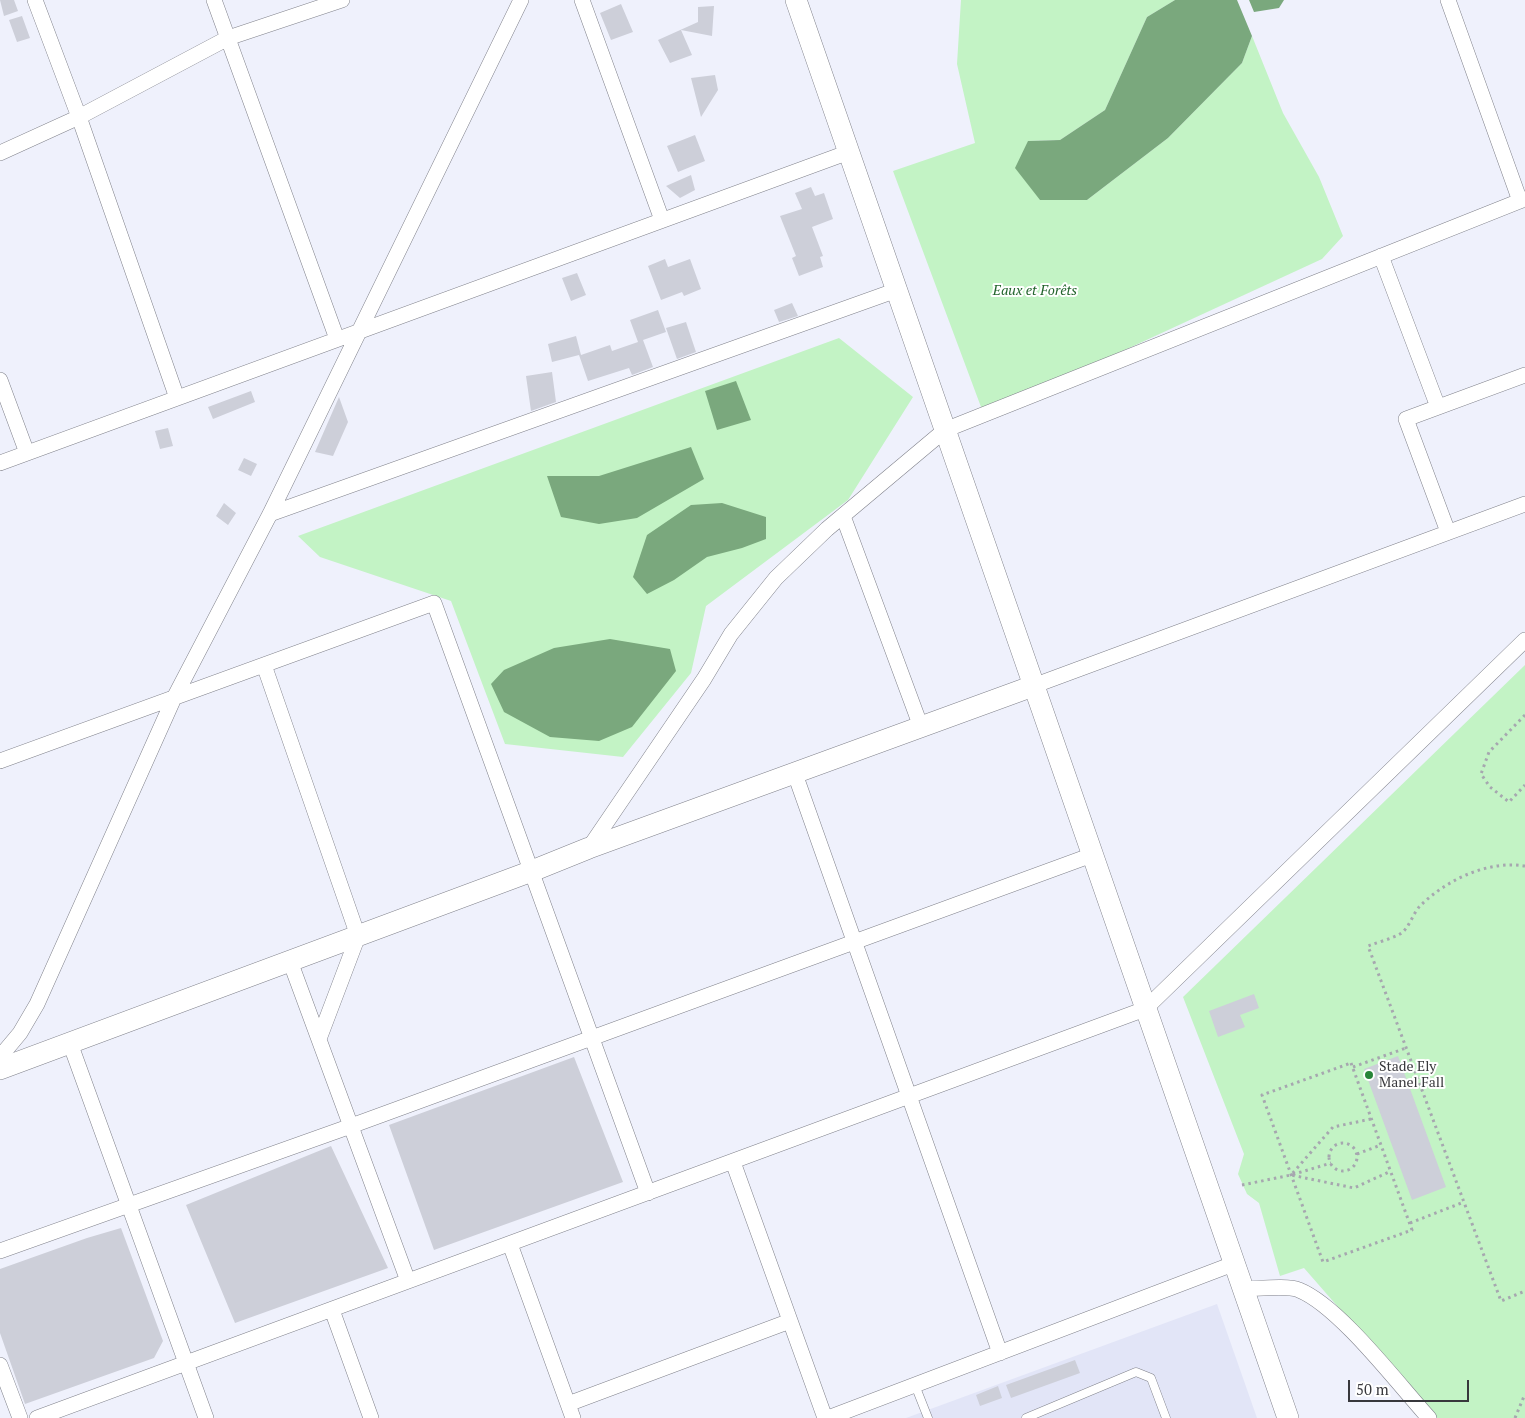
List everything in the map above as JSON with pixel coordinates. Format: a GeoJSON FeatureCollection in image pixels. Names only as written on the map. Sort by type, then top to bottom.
{"type":"FeatureCollection","features":[{"type":"Feature","properties":{"kind":"street"},"geometry":{"type":"LineString","coordinates":[[35,0],[79,117],[177,398]]}},
{"type":"Feature","properties":{"kind":"street"},"geometry":{"type":"LineString","coordinates":[[214,0],[337,339]]}},
{"type":"Feature","properties":{"kind":"street"},"geometry":{"type":"LineString","coordinates":[[0,153],[79,117],[228,38],[342,0]]}},
{"type":"Feature","properties":{"kind":"street"},"geometry":{"type":"LineString","coordinates":[[0,1056],[20,1033],[37,1004],[174,698],[270,514],[521,0]]}},
{"type":"Feature","properties":{"kind":"street"},"geometry":{"type":"LineString","coordinates":[[582,0],[662,220]]}},
{"type":"Feature","properties":{"kind":"street"},"geometry":{"type":"LineString","coordinates":[[796,0],[1288,1418]]}},
{"type":"Feature","properties":{"kind":"street"},"geometry":{"type":"LineString","coordinates":[[589,848],[704,679],[731,634],[776,578],[843,516],[945,430],[1522,200],[1448,0]]}},
{"type":"Feature","properties":{"kind":"street"},"geometry":{"type":"LineString","coordinates":[[0,463],[849,152]]}},
{"type":"Feature","properties":{"kind":"street"},"geometry":{"type":"LineString","coordinates":[[1380,256],[1438,407]]}},
{"type":"Feature","properties":{"kind":"street"},"geometry":{"type":"LineString","coordinates":[[270,514],[897,290]]}},
{"type":"Feature","properties":{"kind":"street"},"geometry":{"type":"LineString","coordinates":[[1448,532],[1406,419],[1525,375]]}},
{"type":"Feature","properties":{"kind":"street"},"geometry":{"type":"LineString","coordinates":[[0,380],[27,453]]}},
{"type":"Feature","properties":{"kind":"street"},"geometry":{"type":"LineString","coordinates":[[0,1069],[532,872],[589,848],[921,728],[1525,504]]}},
{"type":"Feature","properties":{"kind":"street"},"geometry":{"type":"LineString","coordinates":[[843,516],[921,728]]}},
{"type":"Feature","properties":{"kind":"street"},"geometry":{"type":"LineString","coordinates":[[0,761],[434,603],[648,1193]]}},
{"type":"Feature","properties":{"kind":"street"},"geometry":{"type":"LineString","coordinates":[[37,1418],[1145,1009],[1525,640]]}},
{"type":"Feature","properties":{"kind":"street"},"geometry":{"type":"LineString","coordinates":[[264,665],[358,936],[319,1039]]}},
{"type":"Feature","properties":{"kind":"street"},"geometry":{"type":"LineString","coordinates":[[794,774],[856,942],[908,1097],[1000,1353]]}},
{"type":"Feature","properties":{"kind":"street"},"geometry":{"type":"LineString","coordinates":[[0,1251],[351,1126],[1092,855]]}},
{"type":"Feature","properties":{"kind":"street"},"geometry":{"type":"LineString","coordinates":[[290,961],[408,1282]]}},
{"type":"Feature","properties":{"kind":"street"},"geometry":{"type":"LineString","coordinates":[[70,1043],[206,1418]]}},
{"type":"Feature","properties":{"kind":"street"},"geometry":{"type":"LineString","coordinates":[[733,1162],[826,1418],[1233,1264]]}},
{"type":"Feature","properties":{"kind":"street"},"geometry":{"type":"LineString","coordinates":[[510,1244],[573,1418]]}},
{"type":"Feature","properties":{"kind":"street"},"geometry":{"type":"LineString","coordinates":[[1242,1289],[1297,1289],[1314,1298],[1345,1325],[1429,1418]]}},
{"type":"Feature","properties":{"kind":"street"},"geometry":{"type":"LineString","coordinates":[[332,1310],[371,1418]]}},
{"type":"Feature","properties":{"kind":"street"},"geometry":{"type":"LineString","coordinates":[[568,1404],[790,1321]]}},
{"type":"Feature","properties":{"kind":"street"},"geometry":{"type":"LineString","coordinates":[[0,1365],[20,1418]]}},
{"type":"Feature","properties":{"kind":"lane"},"geometry":{"type":"LineString","coordinates":[[1026,1418],[1136,1372],[1151,1378],[1166,1418]]}},
{"type":"Feature","properties":{"kind":"lane"},"geometry":{"type":"LineString","coordinates":[[915,1385],[928,1418]]}},
{"type":"Feature","properties":{"kind":"path"},"geometry":{"type":"LineString","coordinates":[[1525,715],[1489,752],[1481,774],[1490,787],[1509,802],[1525,785]]}},
{"type":"Feature","properties":{"kind":"path"},"geometry":{"type":"LineString","coordinates":[[1525,866],[1499,866],[1472,872],[1450,884],[1419,906],[1402,933],[1368,946],[1501,1301],[1525,1291]]}},
{"type":"Feature","properties":{"kind":"path"},"geometry":{"type":"LineString","coordinates":[[1352,1067],[1406,1048]]}},
{"type":"Feature","properties":{"kind":"path"},"geometry":{"type":"LineString","coordinates":[[1351,1063],[1371,1119],[1412,1230],[1324,1262],[1262,1095],[1351,1063]]}},
{"type":"Feature","properties":{"kind":"path"},"geometry":{"type":"LineString","coordinates":[[1291,1175],[1333,1127],[1371,1119]]}},
{"type":"Feature","properties":{"kind":"path"},"geometry":{"type":"LineString","coordinates":[[1339,1144],[1348,1144],[1356,1154],[1354,1166],[1346,1171],[1337,1170],[1331,1163],[1332,1150],[1339,1144]]}},
{"type":"Feature","properties":{"kind":"path"},"geometry":{"type":"LineString","coordinates":[[1356,1154],[1381,1145]]}},
{"type":"Feature","properties":{"kind":"path"},"geometry":{"type":"LineString","coordinates":[[1242,1185],[1291,1175],[1331,1163]]}},
{"type":"Feature","properties":{"kind":"path"},"geometry":{"type":"LineString","coordinates":[[1291,1175],[1354,1188],[1391,1172]]}},
{"type":"Feature","properties":{"kind":"path"},"geometry":{"type":"LineString","coordinates":[[1410,1223],[1464,1202]]}},
{"type":"Feature","properties":{"kind":"path"},"geometry":{"type":"LineString","coordinates":[[1515,1418],[1525,1394]]}},
{"type":"Feature","properties":{"kind":"shaded area"},"geometry":{"type":"Polygon","coordinates":[[[1175,0],[1237,0],[1252,36],[1242,63],[1168,138],[1087,200],[1040,200],[1015,168],[1028,141],[1060,140],[1105,110],[1147,17],[1175,0]]]}},
{"type":"Feature","properties":{"kind":"shaded area"},"geometry":{"type":"Polygon","coordinates":[[[1249,0],[1284,0],[1279,8],[1254,12],[1249,0]]]}},
{"type":"Feature","properties":{"kind":"shaded area"},"geometry":{"type":"Polygon","coordinates":[[[736,381],[751,420],[717,430],[705,391],[736,381]]]}},
{"type":"Feature","properties":{"kind":"shaded area"},"geometry":{"type":"Polygon","coordinates":[[[691,447],[704,479],[637,518],[599,524],[561,517],[547,476],[599,476],[691,447]]]}},
{"type":"Feature","properties":{"kind":"shaded area"},"geometry":{"type":"Polygon","coordinates":[[[722,503],[766,517],[766,539],[742,548],[707,557],[674,580],[647,594],[633,577],[647,535],[691,505],[722,503]]]}},
{"type":"Feature","properties":{"kind":"shaded area"},"geometry":{"type":"Polygon","coordinates":[[[610,639],[670,649],[676,671],[632,727],[599,741],[550,737],[504,712],[491,684],[504,670],[554,648],[610,639]]]}},
{"type":"Feature","properties":{"kind":"shaded area"},"geometry":{"type":"Polygon","coordinates":[[[1217,1304],[1257,1418],[906,1418],[1217,1304]]]}},
{"type":"Feature","properties":{"kind":"green space","name":"Eaux et Forêts"},"geometry":{"type":"Polygon","coordinates":[[[961,0],[1175,0],[1147,17],[1105,110],[1060,140],[1028,141],[1087,200],[1168,138],[1242,63],[1252,36],[1283,113],[1319,177],[1343,236],[1322,259],[984,415],[893,171],[975,143],[957,64],[961,0]]]}},
{"type":"Feature","properties":{"kind":"green space"},"geometry":{"type":"Polygon","coordinates":[[[839,338],[913,397],[848,500],[706,606],[691,673],[623,757],[505,744],[451,601],[320,557],[298,536],[839,338]]]}},
{"type":"Feature","properties":{"kind":"green space","name":"Stade Ely Manel Fall"},"geometry":{"type":"Polygon","coordinates":[[[1525,665],[1525,1418],[1435,1418],[1304,1268],[1280,1276],[1259,1203],[1247,1194],[1238,1174],[1244,1154],[1183,997],[1525,665]]]}},
{"type":"Feature","properties":{"kind":"building"},"geometry":{"type":"Polygon","coordinates":[[[0,0],[14,0],[18,11],[4,16],[0,0]]]}},
{"type":"Feature","properties":{"kind":"building"},"geometry":{"type":"Polygon","coordinates":[[[621,4],[633,32],[611,40],[600,13],[621,4]]]}},
{"type":"Feature","properties":{"kind":"building"},"geometry":{"type":"Polygon","coordinates":[[[714,6],[712,36],[681,30],[692,55],[670,63],[658,40],[698,22],[698,7],[714,6]]]}},
{"type":"Feature","properties":{"kind":"building"},"geometry":{"type":"Polygon","coordinates":[[[22,16],[30,38],[17,42],[9,20],[22,16]]]}},
{"type":"Feature","properties":{"kind":"building"},"geometry":{"type":"Polygon","coordinates":[[[715,75],[718,90],[701,117],[691,78],[715,75]]]}},
{"type":"Feature","properties":{"kind":"building"},"geometry":{"type":"Polygon","coordinates":[[[695,135],[705,161],[678,172],[667,146],[695,135]]]}},
{"type":"Feature","properties":{"kind":"building"},"geometry":{"type":"Polygon","coordinates":[[[691,175],[695,190],[680,198],[666,186],[691,175]]]}},
{"type":"Feature","properties":{"kind":"building"},"geometry":{"type":"Polygon","coordinates":[[[811,187],[815,196],[824,193],[833,219],[812,227],[823,256],[820,257],[823,267],[799,276],[792,258],[796,256],[780,216],[802,209],[795,193],[811,187]]]}},
{"type":"Feature","properties":{"kind":"building"},"geometry":{"type":"Polygon","coordinates":[[[665,259],[668,267],[690,259],[701,289],[684,296],[682,292],[661,300],[648,266],[665,259]]]}},
{"type":"Feature","properties":{"kind":"building"},"geometry":{"type":"Polygon","coordinates":[[[577,273],[586,295],[571,301],[562,278],[577,273]]]}},
{"type":"Feature","properties":{"kind":"building"},"geometry":{"type":"Polygon","coordinates":[[[792,303],[798,316],[779,322],[774,310],[792,303]]]}},
{"type":"Feature","properties":{"kind":"building"},"geometry":{"type":"Polygon","coordinates":[[[658,310],[666,332],[643,340],[653,367],[632,375],[629,368],[588,381],[579,355],[552,362],[548,344],[576,336],[581,355],[610,345],[612,351],[638,342],[630,320],[658,310]]]}},
{"type":"Feature","properties":{"kind":"building"},"geometry":{"type":"Polygon","coordinates":[[[686,322],[696,352],[677,359],[666,328],[686,322]]]}},
{"type":"Feature","properties":{"kind":"building"},"geometry":{"type":"Polygon","coordinates":[[[552,372],[556,402],[531,411],[526,376],[552,372]]]}},
{"type":"Feature","properties":{"kind":"building"},"geometry":{"type":"Polygon","coordinates":[[[251,391],[255,402],[213,419],[208,407],[251,391]]]}},
{"type":"Feature","properties":{"kind":"building"},"geometry":{"type":"Polygon","coordinates":[[[339,397],[348,422],[333,456],[315,452],[339,397]]]}},
{"type":"Feature","properties":{"kind":"building"},"geometry":{"type":"Polygon","coordinates":[[[168,428],[173,446],[160,449],[155,431],[168,428]]]}},
{"type":"Feature","properties":{"kind":"building"},"geometry":{"type":"Polygon","coordinates":[[[244,458],[257,464],[251,476],[238,470],[244,458]]]}},
{"type":"Feature","properties":{"kind":"building"},"geometry":{"type":"Polygon","coordinates":[[[224,503],[236,513],[228,525],[216,516],[224,503]]]}},
{"type":"Feature","properties":{"kind":"building"},"geometry":{"type":"Polygon","coordinates":[[[1254,994],[1259,1008],[1240,1015],[1245,1027],[1218,1037],[1209,1011],[1254,994]]]}},
{"type":"Feature","properties":{"kind":"building"},"geometry":{"type":"Polygon","coordinates":[[[1398,1056],[1446,1187],[1412,1200],[1364,1069],[1398,1056]]]}},
{"type":"Feature","properties":{"kind":"building"},"geometry":{"type":"Polygon","coordinates":[[[574,1057],[623,1182],[434,1250],[389,1125],[574,1057]]]}},
{"type":"Feature","properties":{"kind":"building"},"geometry":{"type":"Polygon","coordinates":[[[331,1146],[388,1268],[235,1323],[186,1205],[331,1146]]]}},
{"type":"Feature","properties":{"kind":"building"},"geometry":{"type":"Polygon","coordinates":[[[121,1228],[163,1341],[154,1358],[25,1404],[0,1333],[0,1269],[121,1228]]]}},
{"type":"Feature","properties":{"kind":"building"},"geometry":{"type":"Polygon","coordinates":[[[1075,1360],[1080,1373],[1011,1398],[1006,1385],[1075,1360]]]}},
{"type":"Feature","properties":{"kind":"building"},"geometry":{"type":"Polygon","coordinates":[[[998,1386],[1002,1398],[980,1406],[976,1395],[998,1386]]]}},
{"type":"Feature","properties":{"kind":"place","name":"Stade Ely Manel Fall"},"geometry":{"type":"Point","coordinates":[1369,1075]}}]}
